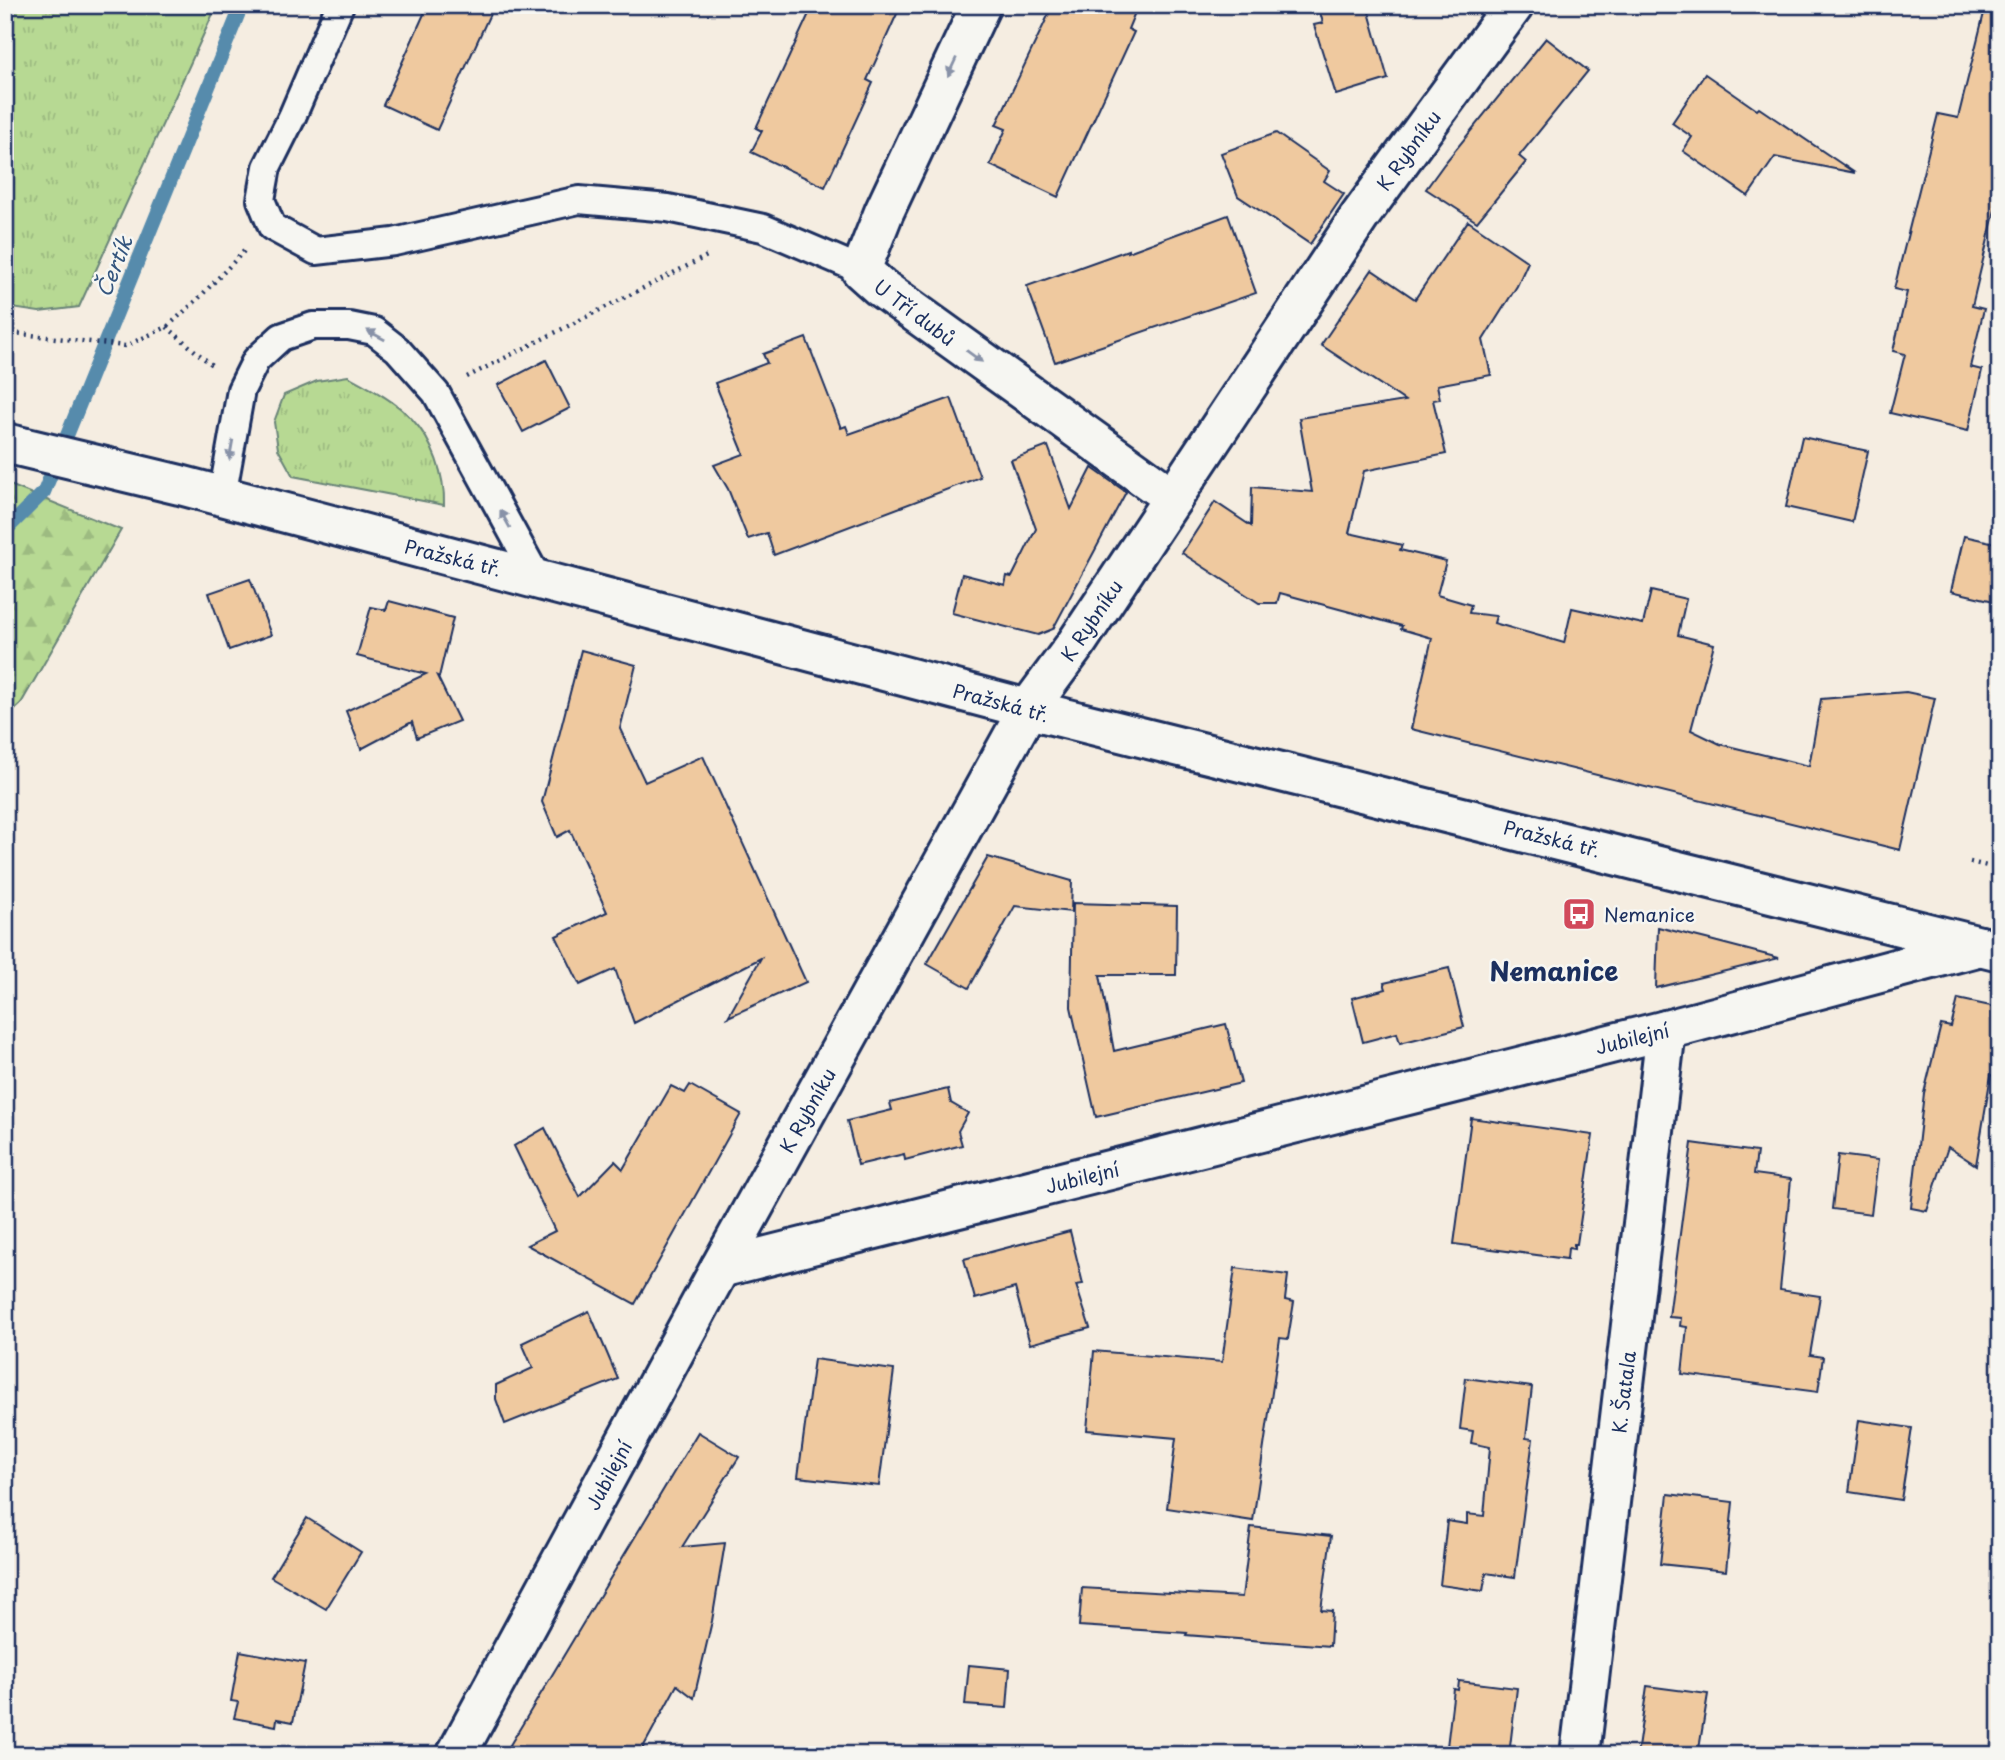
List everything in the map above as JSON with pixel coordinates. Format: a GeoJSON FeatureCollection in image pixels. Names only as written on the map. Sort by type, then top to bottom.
{"type":"FeatureCollection","features":[{"type":"Feature","properties":{"kind":"street","name":"U Tří dubů"},"geometry":{"type":"LineString","coordinates":[[981,5],[884,212],[861,270],[880,287],[1173,498]]}},
{"type":"Feature","properties":{"kind":"street","name":"K Rybníku"},"geometry":{"type":"LineString","coordinates":[[720,1268],[1028,709],[1076,644],[1360,216],[1514,5]]}},
{"type":"Feature","properties":{"kind":"street","name":"Pražská tř."},"geometry":{"type":"LineString","coordinates":[[13,445],[538,579],[1028,709],[1990,948]]}},
{"type":"Feature","properties":{"kind":"street","name":"Jubilejní"},"geometry":{"type":"LineString","coordinates":[[456,1755],[720,1268],[1990,948]]}},
{"type":"Feature","properties":{"kind":"street","name":"K. Šatala"},"geometry":{"type":"LineString","coordinates":[[1580,1755],[1666,1030]]}},
{"type":"Feature","properties":{"kind":"lane"},"geometry":{"type":"LineString","coordinates":[[340,5],[292,117],[267,167],[261,200],[272,227],[316,251],[394,242],[579,200],[668,208],[763,228],[861,270]]}},
{"type":"Feature","properties":{"kind":"lane"},"geometry":{"type":"LineString","coordinates":[[222,497],[242,390],[256,360],[281,337],[313,326],[349,326],[374,331],[397,349],[436,393],[538,579]]}},
{"type":"Feature","properties":{"kind":"path"},"geometry":{"type":"LineString","coordinates":[[5,332],[125,346],[167,327],[272,227]]}},
{"type":"Feature","properties":{"kind":"path"},"geometry":{"type":"LineString","coordinates":[[436,393],[763,228]]}},
{"type":"Feature","properties":{"kind":"path"},"geometry":{"type":"LineString","coordinates":[[167,327],[242,390]]}},
{"type":"Feature","properties":{"kind":"path"},"geometry":{"type":"LineString","coordinates":[[1970,862],[2000,869]]}},
{"type":"Feature","properties":{"kind":"green space"},"geometry":{"type":"Polygon","coordinates":[[[5,5],[217,5],[79,307],[39,312],[5,307],[5,5]]]}},
{"type":"Feature","properties":{"kind":"green space"},"geometry":{"type":"Polygon","coordinates":[[[348,376],[390,401],[405,412],[419,428],[432,448],[440,471],[444,505],[293,476],[278,449],[274,422],[284,395],[317,381],[348,376]]]}},
{"type":"Feature","properties":{"kind":"green space"},"geometry":{"type":"Polygon","coordinates":[[[5,483],[121,530],[20,705],[5,719],[5,483]]]}},
{"type":"Feature","properties":{"kind":"building"},"geometry":{"type":"Polygon","coordinates":[[[428,5],[494,5],[437,130],[383,105],[428,5]]]}},
{"type":"Feature","properties":{"kind":"building"},"geometry":{"type":"Polygon","coordinates":[[[813,5],[901,5],[867,80],[873,83],[825,187],[751,152],[762,131],[756,128],[813,5]]]}},
{"type":"Feature","properties":{"kind":"building"},"geometry":{"type":"Polygon","coordinates":[[[1053,5],[1138,5],[1128,29],[1134,32],[1058,197],[990,165],[1006,129],[996,125],[1053,5]]]}},
{"type":"Feature","properties":{"kind":"building"},"geometry":{"type":"Polygon","coordinates":[[[1318,5],[1367,5],[1388,79],[1336,95],[1314,25],[1323,23],[1318,5]]]}},
{"type":"Feature","properties":{"kind":"building"},"geometry":{"type":"Polygon","coordinates":[[[1986,5],[2000,5],[2000,189],[1972,306],[1984,309],[1970,367],[1982,370],[1968,431],[1890,413],[1905,354],[1893,351],[1907,292],[1894,289],[1938,114],[1958,118],[1986,5]]]}},
{"type":"Feature","properties":{"kind":"building"},"geometry":{"type":"Polygon","coordinates":[[[1546,38],[1588,71],[1519,156],[1526,162],[1477,222],[1426,189],[1546,38]]]}},
{"type":"Feature","properties":{"kind":"building"},"geometry":{"type":"Polygon","coordinates":[[[1705,74],[1855,173],[1775,157],[1748,196],[1683,151],[1692,137],[1672,123],[1705,74]]]}},
{"type":"Feature","properties":{"kind":"building"},"geometry":{"type":"Polygon","coordinates":[[[1276,133],[1330,171],[1324,181],[1344,194],[1310,244],[1238,196],[1221,153],[1276,133]]]}},
{"type":"Feature","properties":{"kind":"building"},"geometry":{"type":"Polygon","coordinates":[[[1228,215],[1256,293],[1055,362],[1027,286],[1228,215]]]}},
{"type":"Feature","properties":{"kind":"building"},"geometry":{"type":"Polygon","coordinates":[[[1468,221],[1528,262],[1517,286],[1483,340],[1491,375],[1437,385],[1440,399],[1433,400],[1446,454],[1364,471],[1349,533],[1402,545],[1400,550],[1446,561],[1437,595],[1471,605],[1469,613],[1496,616],[1494,623],[1564,643],[1572,608],[1643,624],[1651,591],[1686,599],[1678,635],[1714,644],[1691,730],[1720,744],[1809,766],[1821,699],[1906,692],[1935,698],[1900,850],[1411,729],[1432,638],[1401,629],[1402,626],[1280,593],[1277,603],[1259,603],[1182,553],[1215,502],[1251,526],[1252,487],[1312,492],[1299,418],[1405,401],[1321,345],[1372,270],[1415,299],[1468,221]]]}},
{"type":"Feature","properties":{"kind":"building"},"geometry":{"type":"Polygon","coordinates":[[[806,338],[841,428],[846,426],[849,434],[951,398],[980,477],[774,555],[767,533],[748,539],[728,489],[714,465],[744,454],[715,383],[767,363],[763,354],[806,338]]]}},
{"type":"Feature","properties":{"kind":"building"},"geometry":{"type":"Polygon","coordinates":[[[546,360],[570,408],[523,432],[498,385],[546,360]]]}},
{"type":"Feature","properties":{"kind":"building"},"geometry":{"type":"Polygon","coordinates":[[[1802,437],[1868,451],[1852,522],[1786,507],[1802,437]]]}},
{"type":"Feature","properties":{"kind":"building"},"geometry":{"type":"Polygon","coordinates":[[[1048,446],[1071,509],[1092,468],[1126,492],[1053,629],[1038,635],[952,613],[962,574],[1005,585],[1007,576],[1012,577],[1036,529],[1011,460],[1048,446]]]}},
{"type":"Feature","properties":{"kind":"building"},"geometry":{"type":"Polygon","coordinates":[[[1964,536],[2000,544],[2000,578],[1994,601],[1951,591],[1964,536]]]}},
{"type":"Feature","properties":{"kind":"building"},"geometry":{"type":"Polygon","coordinates":[[[250,579],[271,635],[229,650],[209,593],[250,579]]]}},
{"type":"Feature","properties":{"kind":"building"},"geometry":{"type":"Polygon","coordinates":[[[389,601],[453,618],[439,677],[437,676],[459,721],[417,738],[412,722],[361,749],[346,711],[426,674],[357,656],[371,607],[386,610],[389,601]]]}},
{"type":"Feature","properties":{"kind":"building"},"geometry":{"type":"Polygon","coordinates":[[[581,650],[636,665],[620,729],[645,782],[703,756],[806,982],[728,1017],[761,958],[634,1023],[615,969],[580,985],[556,936],[607,912],[570,830],[557,837],[542,802],[581,650]]]}},
{"type":"Feature","properties":{"kind":"building"},"geometry":{"type":"Polygon","coordinates":[[[988,857],[1072,881],[1071,912],[1015,906],[969,988],[927,964],[988,857]]]}},
{"type":"Feature","properties":{"kind":"building"},"geometry":{"type":"Polygon","coordinates":[[[1073,903],[1177,906],[1176,975],[1100,975],[1114,1051],[1226,1024],[1241,1083],[1096,1117],[1071,1007],[1073,903]]]}},
{"type":"Feature","properties":{"kind":"building"},"geometry":{"type":"Polygon","coordinates":[[[1658,927],[1706,939],[1779,958],[1656,988],[1658,927]]]}},
{"type":"Feature","properties":{"kind":"building"},"geometry":{"type":"Polygon","coordinates":[[[1449,968],[1464,1027],[1400,1043],[1397,1033],[1363,1042],[1352,998],[1386,989],[1384,983],[1449,968]]]}},
{"type":"Feature","properties":{"kind":"building"},"geometry":{"type":"Polygon","coordinates":[[[1958,999],[2000,1008],[2000,1077],[1991,1075],[1976,1165],[1948,1147],[1927,1211],[1911,1208],[1924,1093],[1941,1025],[1951,1027],[1958,999]]]}},
{"type":"Feature","properties":{"kind":"building"},"geometry":{"type":"Polygon","coordinates":[[[690,1085],[741,1114],[635,1304],[527,1245],[555,1231],[514,1146],[545,1128],[580,1197],[615,1161],[623,1169],[671,1086],[685,1093],[690,1085]]]}},
{"type":"Feature","properties":{"kind":"building"},"geometry":{"type":"Polygon","coordinates":[[[948,1089],[951,1103],[968,1113],[958,1131],[962,1145],[905,1160],[904,1154],[858,1165],[847,1121],[892,1110],[890,1103],[948,1089]]]}},
{"type":"Feature","properties":{"kind":"building"},"geometry":{"type":"Polygon","coordinates":[[[1471,1118],[1593,1135],[1577,1244],[1574,1244],[1574,1249],[1568,1248],[1567,1259],[1454,1244],[1471,1118]]]}},
{"type":"Feature","properties":{"kind":"building"},"geometry":{"type":"Polygon","coordinates":[[[1692,1143],[1757,1152],[1754,1174],[1791,1179],[1780,1290],[1820,1296],[1810,1355],[1823,1357],[1818,1392],[1682,1374],[1687,1327],[1680,1326],[1681,1318],[1669,1317],[1692,1143]]]}},
{"type":"Feature","properties":{"kind":"building"},"geometry":{"type":"Polygon","coordinates":[[[1838,1155],[1878,1160],[1871,1214],[1832,1209],[1838,1155]]]}},
{"type":"Feature","properties":{"kind":"building"},"geometry":{"type":"Polygon","coordinates":[[[1070,1231],[1083,1284],[1076,1285],[1090,1328],[1030,1344],[1015,1288],[975,1299],[964,1259],[1070,1231]]]}},
{"type":"Feature","properties":{"kind":"building"},"geometry":{"type":"Polygon","coordinates":[[[1235,1268],[1288,1275],[1285,1300],[1294,1302],[1288,1339],[1280,1338],[1253,1521],[1167,1508],[1176,1438],[1087,1430],[1094,1351],[1222,1362],[1235,1268]]]}},
{"type":"Feature","properties":{"kind":"building"},"geometry":{"type":"Polygon","coordinates":[[[589,1311],[618,1379],[505,1424],[496,1399],[496,1385],[533,1368],[522,1343],[589,1311]]]}},
{"type":"Feature","properties":{"kind":"building"},"geometry":{"type":"Polygon","coordinates":[[[814,1359],[894,1370],[879,1486],[798,1477],[814,1359]]]}},
{"type":"Feature","properties":{"kind":"building"},"geometry":{"type":"Polygon","coordinates":[[[1466,1378],[1532,1387],[1526,1438],[1533,1439],[1515,1577],[1486,1573],[1483,1591],[1440,1585],[1447,1521],[1467,1524],[1467,1514],[1484,1516],[1490,1447],[1471,1443],[1473,1431],[1460,1429],[1466,1378]]]}},
{"type":"Feature","properties":{"kind":"building"},"geometry":{"type":"Polygon","coordinates":[[[1859,1420],[1912,1428],[1901,1500],[1849,1492],[1859,1420]]]}},
{"type":"Feature","properties":{"kind":"building"},"geometry":{"type":"Polygon","coordinates":[[[698,1432],[739,1457],[682,1547],[725,1543],[712,1621],[694,1698],[677,1685],[639,1755],[504,1755],[698,1432]]]}},
{"type":"Feature","properties":{"kind":"building"},"geometry":{"type":"Polygon","coordinates":[[[1668,1494],[1733,1502],[1726,1571],[1660,1564],[1668,1494]]]}},
{"type":"Feature","properties":{"kind":"building"},"geometry":{"type":"Polygon","coordinates":[[[307,1518],[361,1552],[326,1609],[271,1577],[307,1518]]]}},
{"type":"Feature","properties":{"kind":"building"},"geometry":{"type":"Polygon","coordinates":[[[1251,1527],[1331,1536],[1321,1610],[1332,1611],[1330,1646],[1079,1626],[1082,1588],[1242,1597],[1251,1527]]]}},
{"type":"Feature","properties":{"kind":"building"},"geometry":{"type":"Polygon","coordinates":[[[240,1651],[305,1663],[293,1722],[277,1719],[276,1726],[234,1718],[238,1702],[231,1701],[240,1651]]]}},
{"type":"Feature","properties":{"kind":"building"},"geometry":{"type":"Polygon","coordinates":[[[969,1665],[1010,1669],[1007,1708],[965,1705],[969,1665]]]}},
{"type":"Feature","properties":{"kind":"building"},"geometry":{"type":"Polygon","coordinates":[[[1459,1681],[1517,1688],[1509,1755],[1446,1755],[1454,1689],[1458,1690],[1459,1681]]]}},
{"type":"Feature","properties":{"kind":"building"},"geometry":{"type":"Polygon","coordinates":[[[1647,1686],[1708,1694],[1698,1755],[1637,1755],[1647,1686]]]}},
{"type":"Feature","properties":{"kind":"waterway","name":"Čertík"},"geometry":{"type":"LineString","coordinates":[[5,531],[44,492],[242,5]]}},
{"type":"Feature","properties":{"kind":"place","name":"Nemanice"},"geometry":{"type":"Point","coordinates":[1579,914]}},
{"type":"Feature","properties":{"kind":"district","name":"Nemanice"},"geometry":{"type":"Point","coordinates":[1554,970]}}]}
